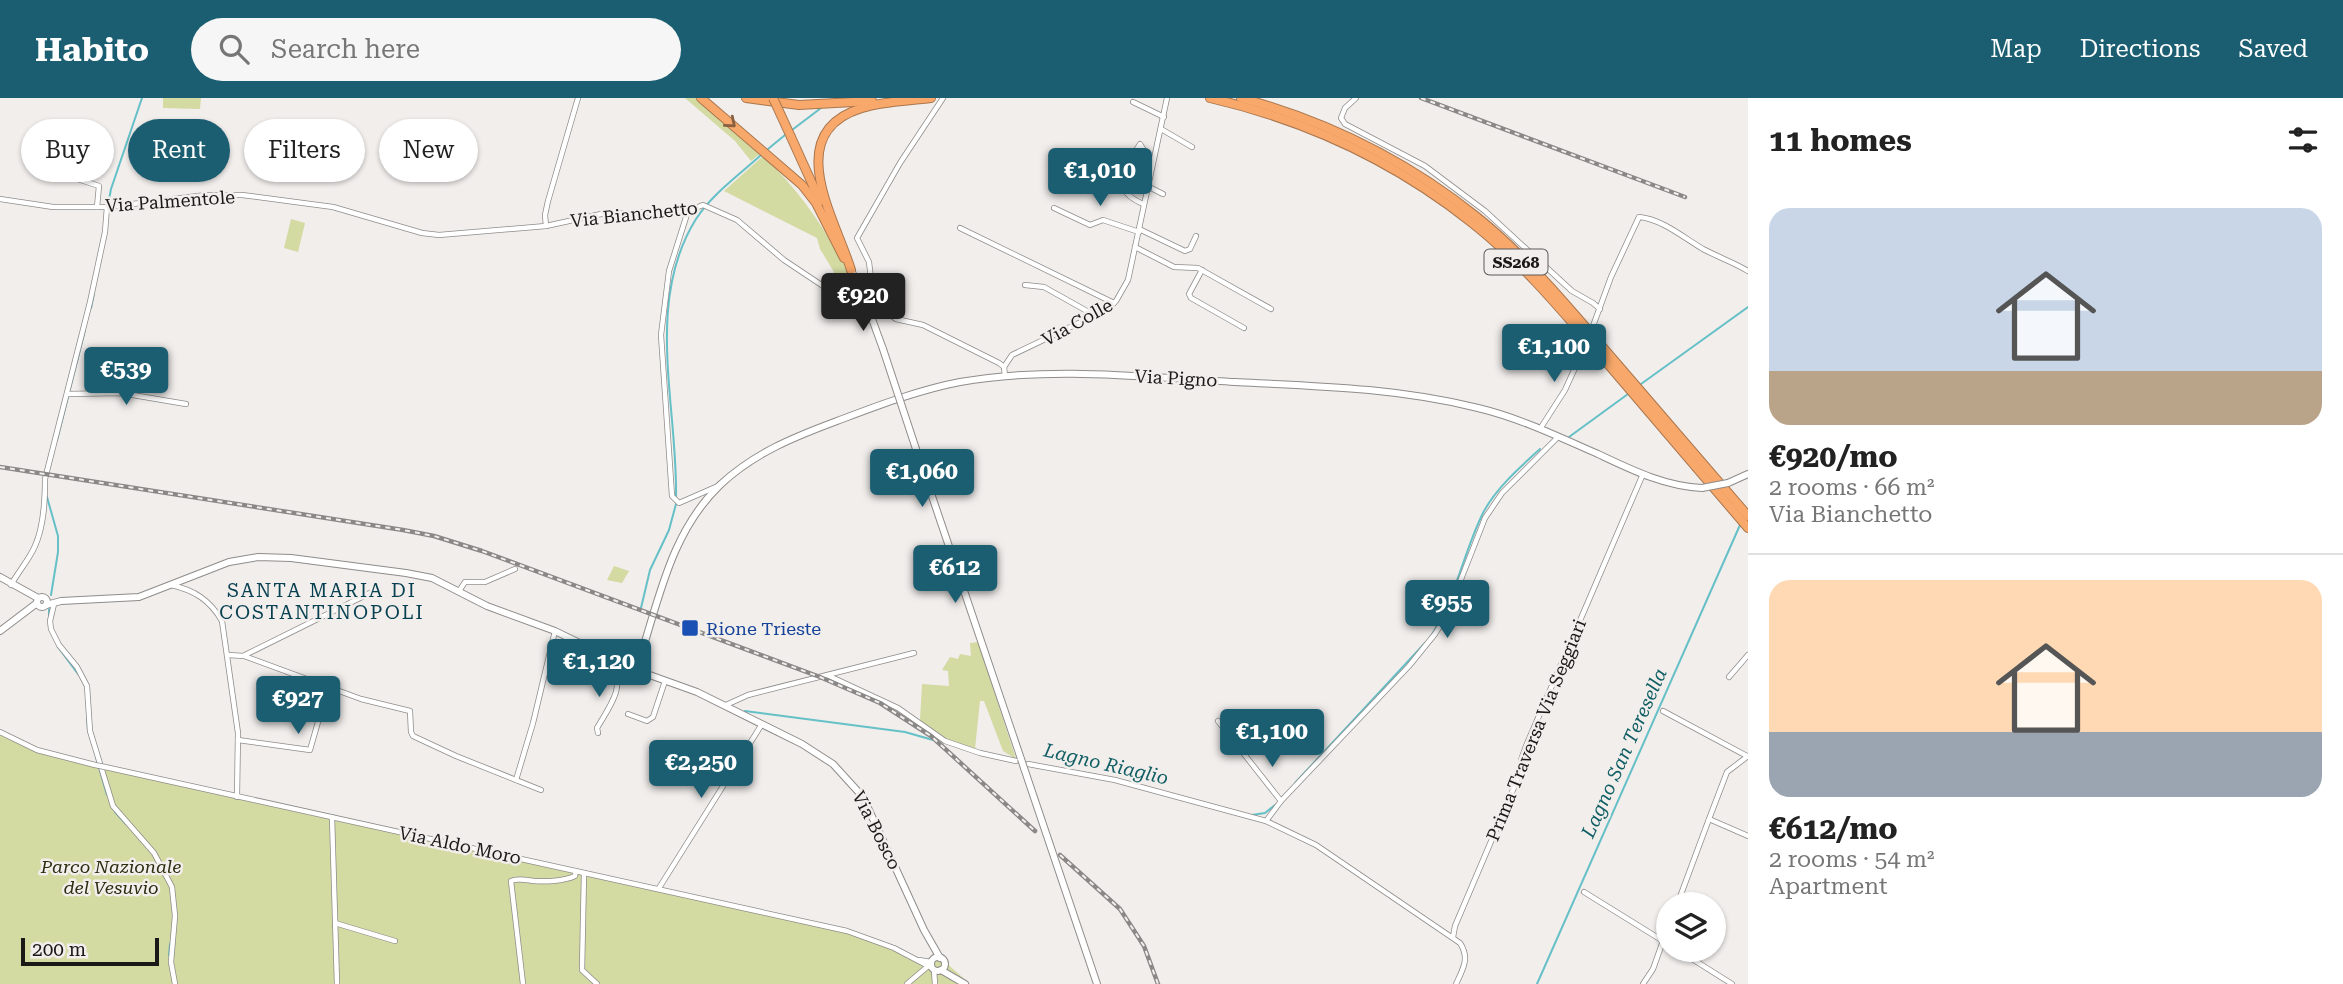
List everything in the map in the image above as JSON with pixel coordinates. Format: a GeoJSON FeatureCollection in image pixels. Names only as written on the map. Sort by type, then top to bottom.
{"type":"FeatureCollection","features":[{"type":"Feature","properties":{"kind":"highway"},"geometry":{"type":"LineString","coordinates":[[701,98],[789,172],[811,195],[851,270]]}},
{"type":"Feature","properties":{"kind":"highway"},"geometry":{"type":"LineString","coordinates":[[746,98],[781,104],[814,105],[895,98]]}},
{"type":"Feature","properties":{"kind":"highway"},"geometry":{"type":"LineString","coordinates":[[774,98],[851,270]]}},
{"type":"Feature","properties":{"kind":"highway"},"geometry":{"type":"LineString","coordinates":[[851,270],[818,178],[818,157],[825,137],[844,116],[860,108],[931,98]]}},
{"type":"Feature","properties":{"kind":"highway","name":"SS268"},"geometry":{"type":"LineString","coordinates":[[1210,98],[1271,115],[1333,138],[1401,173],[1473,223],[1552,299],[1748,528]]}},
{"type":"Feature","properties":{"kind":"highway","name":"SS268"},"geometry":{"type":"LineString","coordinates":[[1241,98],[1317,124],[1372,148],[1435,186],[1476,216],[1545,281],[1748,516]]}},
{"type":"Feature","properties":{"kind":"main road"},"geometry":{"type":"LineString","coordinates":[[851,270],[871,306],[1018,760],[1026,766],[1097,984]]}},
{"type":"Feature","properties":{"kind":"main road","name":"Via Pigno"},"geometry":{"type":"LineString","coordinates":[[634,669],[682,534],[719,486],[761,454],[808,432],[927,390],[1005,376],[1091,373],[1392,392],[1479,408],[1540,429],[1664,483],[1702,488],[1728,483],[1748,474]]}},
{"type":"Feature","properties":{"kind":"main road","name":"Via Bosco"},"geometry":{"type":"LineString","coordinates":[[46,603],[139,597],[239,559],[279,556],[432,578],[487,606],[555,631],[620,663],[726,705],[813,749],[833,764],[856,786],[863,797],[934,950],[932,964],[963,983]]}},
{"type":"Feature","properties":{"kind":"main road"},"geometry":{"type":"LineString","coordinates":[[0,577],[46,603],[0,631]]}},
{"type":"Feature","properties":{"kind":"street"},"geometry":{"type":"LineString","coordinates":[[546,226],[548,201],[578,98]]}},
{"type":"Feature","properties":{"kind":"street"},"geometry":{"type":"LineString","coordinates":[[871,306],[869,262],[857,236],[900,163],[943,98]]}},
{"type":"Feature","properties":{"kind":"street","name":"Via Colle"},"geometry":{"type":"LineString","coordinates":[[1004,367],[1012,355],[1114,303],[1128,280],[1167,98]]}},
{"type":"Feature","properties":{"kind":"street"},"geometry":{"type":"LineString","coordinates":[[1356,98],[1343,110],[1341,118],[1345,124],[1424,166],[1485,211],[1566,285],[1600,309]]}},
{"type":"Feature","properties":{"kind":"street"},"geometry":{"type":"LineString","coordinates":[[1133,102],[1164,117]]}},
{"type":"Feature","properties":{"kind":"street"},"geometry":{"type":"LineString","coordinates":[[1161,130],[1192,147]]}},
{"type":"Feature","properties":{"kind":"street"},"geometry":{"type":"LineString","coordinates":[[1135,152],[1140,144],[1152,164]]}},
{"type":"Feature","properties":{"kind":"street"},"geometry":{"type":"LineString","coordinates":[[1126,175],[1123,181],[1125,192],[1143,204]]}},
{"type":"Feature","properties":{"kind":"street"},"geometry":{"type":"LineString","coordinates":[[87,182],[99,186],[97,206]]}},
{"type":"Feature","properties":{"kind":"street"},"geometry":{"type":"LineString","coordinates":[[1147,186],[1163,194]]}},
{"type":"Feature","properties":{"kind":"street","name":"Via Palmentole"},"geometry":{"type":"LineString","coordinates":[[0,200],[52,208],[107,207],[187,197],[230,195],[333,207],[430,234],[546,226]]}},
{"type":"Feature","properties":{"kind":"street","name":"Via Bianchetto"},"geometry":{"type":"LineString","coordinates":[[546,226],[601,214],[688,211],[703,205],[711,207],[737,220],[784,260],[841,298],[871,306],[896,319],[923,325],[1004,367]]}},
{"type":"Feature","properties":{"kind":"street"},"geometry":{"type":"LineString","coordinates":[[11,585],[35,546],[45,503],[44,480],[102,247],[107,207]]}},
{"type":"Feature","properties":{"kind":"street"},"geometry":{"type":"LineString","coordinates":[[1054,208],[1090,225],[1103,220],[1139,230],[1185,251],[1190,249],[1196,236]]}},
{"type":"Feature","properties":{"kind":"street"},"geometry":{"type":"LineString","coordinates":[[679,503],[672,496],[661,335],[669,271],[688,211]]}},
{"type":"Feature","properties":{"kind":"street"},"geometry":{"type":"LineString","coordinates":[[1540,429],[1565,390],[1639,217],[1650,219],[1748,271]]}},
{"type":"Feature","properties":{"kind":"street"},"geometry":{"type":"LineString","coordinates":[[960,228],[1114,303]]}},
{"type":"Feature","properties":{"kind":"street"},"geometry":{"type":"LineString","coordinates":[[1135,247],[1174,267],[1194,267],[1202,270],[1271,309]]}},
{"type":"Feature","properties":{"kind":"street"},"geometry":{"type":"LineString","coordinates":[[1202,270],[1190,297],[1244,328]]}},
{"type":"Feature","properties":{"kind":"street"},"geometry":{"type":"LineString","coordinates":[[1025,285],[1044,287],[1095,315]]}},
{"type":"Feature","properties":{"kind":"street"},"geometry":{"type":"LineString","coordinates":[[1004,367],[1005,376]]}},
{"type":"Feature","properties":{"kind":"street"},"geometry":{"type":"LineString","coordinates":[[67,394],[121,393],[186,404]]}},
{"type":"Feature","properties":{"kind":"street"},"geometry":{"type":"LineString","coordinates":[[1266,821],[1281,801],[1409,666],[1435,634],[1447,615],[1485,518],[1502,493],[1558,437]]}},
{"type":"Feature","properties":{"kind":"street","name":"Prima Traversa Via Seggiari"},"geometry":{"type":"LineString","coordinates":[[1453,937],[1455,926],[1521,771],[1521,760],[1526,746],[1643,474]]}},
{"type":"Feature","properties":{"kind":"street","name":"Via Pigno"},"geometry":{"type":"LineString","coordinates":[[672,505],[719,486]]}},
{"type":"Feature","properties":{"kind":"street"},"geometry":{"type":"LineString","coordinates":[[459,591],[465,582],[485,582],[515,569]]}},
{"type":"Feature","properties":{"kind":"street"},"geometry":{"type":"LineString","coordinates":[[171,585],[195,593],[215,607],[222,621],[238,740],[237,797]]}},
{"type":"Feature","properties":{"kind":"street"},"geometry":{"type":"LineString","coordinates":[[244,656],[378,589]]}},
{"type":"Feature","properties":{"kind":"street"},"geometry":{"type":"LineString","coordinates":[[46,603],[51,629],[59,646],[77,667],[87,686],[90,731],[113,806],[154,853],[173,887],[176,916],[171,962],[175,984]]}},
{"type":"Feature","properties":{"kind":"street"},"geometry":{"type":"LineString","coordinates":[[516,780],[555,631]]}},
{"type":"Feature","properties":{"kind":"street"},"geometry":{"type":"LineString","coordinates":[[726,705],[748,695],[914,653]]}},
{"type":"Feature","properties":{"kind":"street"},"geometry":{"type":"LineString","coordinates":[[228,655],[244,656],[361,699],[410,711],[413,736],[541,790]]}},
{"type":"Feature","properties":{"kind":"street"},"geometry":{"type":"LineString","coordinates":[[1729,677],[1748,655]]}},
{"type":"Feature","properties":{"kind":"street"},"geometry":{"type":"LineString","coordinates":[[598,733],[597,728],[617,690],[616,677],[620,663]]}},
{"type":"Feature","properties":{"kind":"street"},"geometry":{"type":"LineString","coordinates":[[827,675],[898,708],[945,741],[980,753],[1018,760]]}},
{"type":"Feature","properties":{"kind":"street"},"geometry":{"type":"LineString","coordinates":[[628,714],[648,721],[653,717],[665,681]]}},
{"type":"Feature","properties":{"kind":"street"},"geometry":{"type":"LineString","coordinates":[[238,740],[310,750],[328,687]]}},
{"type":"Feature","properties":{"kind":"street"},"geometry":{"type":"LineString","coordinates":[[1662,712],[1748,756],[1727,772],[1682,892]]}},
{"type":"Feature","properties":{"kind":"street"},"geometry":{"type":"LineString","coordinates":[[1218,721],[1281,801]]}},
{"type":"Feature","properties":{"kind":"street"},"geometry":{"type":"LineString","coordinates":[[659,888],[762,724]]}},
{"type":"Feature","properties":{"kind":"street","name":"Via Aldo Moro"},"geometry":{"type":"LineString","coordinates":[[0,733],[51,754],[94,765],[848,931],[932,964]]}},
{"type":"Feature","properties":{"kind":"street"},"geometry":{"type":"LineString","coordinates":[[1026,766],[1115,780],[1266,821],[1316,845],[1461,943],[1466,953],[1466,961],[1456,984]]}},
{"type":"Feature","properties":{"kind":"street"},"geometry":{"type":"LineString","coordinates":[[332,817],[337,984]]}},
{"type":"Feature","properties":{"kind":"street"},"geometry":{"type":"LineString","coordinates":[[1709,819],[1748,836]]}},
{"type":"Feature","properties":{"kind":"street"},"geometry":{"type":"LineString","coordinates":[[523,984],[511,881],[515,878],[538,881],[570,878],[575,876],[576,871]]}},
{"type":"Feature","properties":{"kind":"street"},"geometry":{"type":"LineString","coordinates":[[584,873],[582,970],[597,984]]}},
{"type":"Feature","properties":{"kind":"street"},"geometry":{"type":"LineString","coordinates":[[1584,892],[1656,937]]}},
{"type":"Feature","properties":{"kind":"street"},"geometry":{"type":"LineString","coordinates":[[335,923],[395,941]]}},
{"type":"Feature","properties":{"kind":"street"},"geometry":{"type":"LineString","coordinates":[[1643,984],[1656,962]]}},
{"type":"Feature","properties":{"kind":"street"},"geometry":{"type":"LineString","coordinates":[[1697,962],[1732,984]]}},
{"type":"Feature","properties":{"kind":"street"},"geometry":{"type":"LineString","coordinates":[[907,984],[932,964]]}},
{"type":"Feature","properties":{"kind":"street"},"geometry":{"type":"LineString","coordinates":[[932,964],[935,984]]}},
{"type":"Feature","properties":{"kind":"green space"},"geometry":{"type":"Polygon","coordinates":[[[163,98],[201,98],[200,109],[163,108],[163,98]]]}},
{"type":"Feature","properties":{"kind":"green space"},"geometry":{"type":"Polygon","coordinates":[[[685,98],[698,98],[761,153],[751,161],[735,141],[685,98]]]}},
{"type":"Feature","properties":{"kind":"green space"},"geometry":{"type":"Polygon","coordinates":[[[763,156],[793,187],[819,222],[860,298],[842,296],[825,285],[827,281],[831,282],[834,272],[820,249],[817,238],[724,191],[763,156]]]}},
{"type":"Feature","properties":{"kind":"green space"},"geometry":{"type":"Polygon","coordinates":[[[291,219],[305,223],[298,252],[284,248],[291,219]]]}},
{"type":"Feature","properties":{"kind":"green space"},"geometry":{"type":"Polygon","coordinates":[[[614,566],[629,571],[622,583],[607,580],[614,566]]]}},
{"type":"Feature","properties":{"kind":"green space"},"geometry":{"type":"Polygon","coordinates":[[[978,642],[1016,759],[1003,751],[984,701],[980,701],[975,749],[945,739],[920,720],[922,684],[949,686],[948,671],[942,670],[950,657],[958,659],[960,654],[971,656],[970,643],[978,642]]]}},
{"type":"Feature","properties":{"kind":"green space"},"geometry":{"type":"Polygon","coordinates":[[[293,705],[312,709],[310,721],[290,717],[293,705]]]}},
{"type":"Feature","properties":{"kind":"green space","name":"Parco Nazionale del Vesuvio"},"geometry":{"type":"Polygon","coordinates":[[[0,730],[35,747],[78,759],[854,931],[925,960],[943,960],[970,984],[0,984],[0,730]]]}},
{"type":"Feature","properties":{"kind":"waterway"},"geometry":{"type":"LineString","coordinates":[[108,205],[142,98]]}},
{"type":"Feature","properties":{"kind":"waterway"},"geometry":{"type":"LineString","coordinates":[[792,130],[821,108]]}},
{"type":"Feature","properties":{"kind":"waterway"},"geometry":{"type":"LineString","coordinates":[[768,149],[785,135]]}},
{"type":"Feature","properties":{"kind":"waterway"},"geometry":{"type":"LineString","coordinates":[[676,498],[667,356],[671,285],[680,251],[702,210],[761,155]]}},
{"type":"Feature","properties":{"kind":"waterway"},"geometry":{"type":"LineString","coordinates":[[91,308],[94,293]]}},
{"type":"Feature","properties":{"kind":"waterway","name":"Lagno Riaglio"},"geometry":{"type":"LineString","coordinates":[[1641,384],[1748,307]]}},
{"type":"Feature","properties":{"kind":"waterway"},"geometry":{"type":"LineString","coordinates":[[57,440],[85,330]]}},
{"type":"Feature","properties":{"kind":"waterway","name":"Lagno Riaglio"},"geometry":{"type":"LineString","coordinates":[[1569,437],[1628,394]]}},
{"type":"Feature","properties":{"kind":"waterway","name":"Lagno Riaglio"},"geometry":{"type":"LineString","coordinates":[[1431,636],[1453,592],[1475,530],[1487,506],[1508,480],[1540,449]]}},
{"type":"Feature","properties":{"kind":"waterway"},"geometry":{"type":"LineString","coordinates":[[47,497],[58,536],[51,595]]}},
{"type":"Feature","properties":{"kind":"waterway"},"geometry":{"type":"LineString","coordinates":[[641,608],[650,570],[669,530],[676,504]]}},
{"type":"Feature","properties":{"kind":"waterway","name":"Lagno San Teresella"},"geometry":{"type":"LineString","coordinates":[[1537,984],[1740,525]]}},
{"type":"Feature","properties":{"kind":"waterway"},"geometry":{"type":"LineString","coordinates":[[49,609],[49,627]]}},
{"type":"Feature","properties":{"kind":"waterway","name":"Lagno Riaglio"},"geometry":{"type":"LineString","coordinates":[[1295,783],[1425,643]]}},
{"type":"Feature","properties":{"kind":"waterway"},"geometry":{"type":"LineString","coordinates":[[58,647],[78,674]]}},
{"type":"Feature","properties":{"kind":"waterway","name":"Lagno Riaglio"},"geometry":{"type":"LineString","coordinates":[[745,711],[905,732],[933,740]]}},
{"type":"Feature","properties":{"kind":"waterway"},"geometry":{"type":"LineString","coordinates":[[87,712],[88,731]]}},
{"type":"Feature","properties":{"kind":"waterway"},"geometry":{"type":"LineString","coordinates":[[96,757],[107,795]]}},
{"type":"Feature","properties":{"kind":"waterway","name":"Lagno Riaglio"},"geometry":{"type":"LineString","coordinates":[[1075,771],[1097,775]]}},
{"type":"Feature","properties":{"kind":"waterway","name":"Lagno Riaglio"},"geometry":{"type":"LineString","coordinates":[[1252,815],[1265,813],[1275,805]]}},
{"type":"Feature","properties":{"kind":"waterway"},"geometry":{"type":"LineString","coordinates":[[115,812],[126,824]]}},
{"type":"Feature","properties":{"kind":"waterway"},"geometry":{"type":"LineString","coordinates":[[169,955],[170,944]]}},
{"type":"Feature","properties":{"kind":"railway"},"geometry":{"type":"LineString","coordinates":[[1421,98],[1685,197]]}},
{"type":"Feature","properties":{"kind":"railway"},"geometry":{"type":"LineString","coordinates":[[0,467],[403,530],[434,536],[482,551],[820,677],[880,703],[931,736],[1035,831]]}},
{"type":"Feature","properties":{"kind":"railway"},"geometry":{"type":"LineString","coordinates":[[1060,855],[1120,909],[1144,946],[1158,984]]}},
{"type":"Feature","properties":{"kind":"place","name":"Rione Trieste"},"geometry":{"type":"Point","coordinates":[690,628]}},
{"type":"Feature","properties":{"kind":"district","name":"SANTA MARIA DI COSTANTINOPOLI"},"geometry":{"type":"Point","coordinates":[322,601]}}]}
